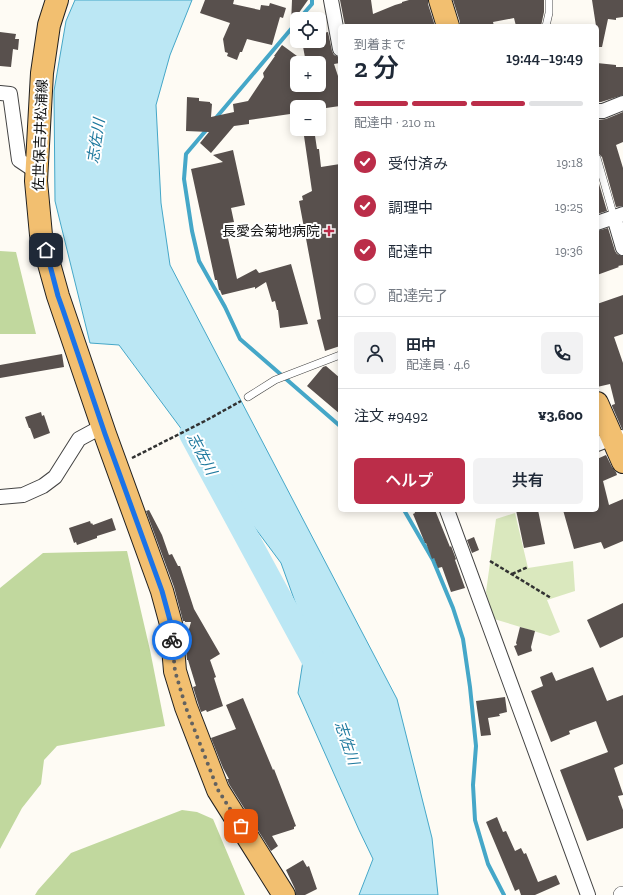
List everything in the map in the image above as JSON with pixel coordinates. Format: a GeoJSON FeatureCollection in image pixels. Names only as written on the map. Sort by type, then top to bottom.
{"type":"FeatureCollection","features":[{"type":"Feature","properties":{"kind":"main road","name":"佐世保吉井松浦線"},"geometry":{"type":"LineString","coordinates":[[56,0],[42,73],[36,181],[42,234],[58,296],[162,591],[171,624],[175,671],[186,708],[218,790],[284,895]]}},
{"type":"Feature","properties":{"kind":"main road"},"geometry":{"type":"LineString","coordinates":[[440,0],[447,24]]}},
{"type":"Feature","properties":{"kind":"main road"},"geometry":{"type":"LineString","coordinates":[[599,409],[610,439],[623,462]]}},
{"type":"Feature","properties":{"kind":"street"},"geometry":{"type":"LineString","coordinates":[[331,0],[338,38]]}},
{"type":"Feature","properties":{"kind":"street"},"geometry":{"type":"LineString","coordinates":[[0,93],[10,94],[19,160],[37,172]]}},
{"type":"Feature","properties":{"kind":"street"},"geometry":{"type":"LineString","coordinates":[[599,111],[623,104]]}},
{"type":"Feature","properties":{"kind":"street"},"geometry":{"type":"LineString","coordinates":[[599,222],[619,215],[623,248]]}},
{"type":"Feature","properties":{"kind":"street"},"geometry":{"type":"LineString","coordinates":[[0,498],[23,495],[43,486],[55,477],[78,439],[103,426]]}},
{"type":"Feature","properties":{"kind":"street"},"geometry":{"type":"LineString","coordinates":[[447,512],[588,895]]}},
{"type":"Feature","properties":{"kind":"lane"},"geometry":{"type":"LineString","coordinates":[[546,24],[549,14],[549,0]]}},
{"type":"Feature","properties":{"kind":"lane"},"geometry":{"type":"LineString","coordinates":[[599,163],[619,215]]}},
{"type":"Feature","properties":{"kind":"lane"},"geometry":{"type":"LineString","coordinates":[[248,397],[275,380],[338,356]]}},
{"type":"Feature","properties":{"kind":"path"},"geometry":{"type":"LineString","coordinates":[[117,465],[205,421],[248,397]]}},
{"type":"Feature","properties":{"kind":"path"},"geometry":{"type":"LineString","coordinates":[[490,561],[551,598]]}},
{"type":"Feature","properties":{"kind":"path"},"geometry":{"type":"LineString","coordinates":[[512,574],[528,567]]}},
{"type":"Feature","properties":{"kind":"green space"},"geometry":{"type":"Polygon","coordinates":[[[0,251],[16,252],[36,334],[0,334],[0,251]]]}},
{"type":"Feature","properties":{"kind":"green space"},"geometry":{"type":"Polygon","coordinates":[[[515,513],[528,568],[573,561],[575,591],[547,600],[560,632],[550,636],[494,619],[486,592],[496,519],[515,513]]]}},
{"type":"Feature","properties":{"kind":"green space"},"geometry":{"type":"Polygon","coordinates":[[[127,551],[150,650],[165,726],[57,746],[44,760],[41,784],[22,808],[0,849],[0,588],[43,553],[127,551]]]}},
{"type":"Feature","properties":{"kind":"green space"},"geometry":{"type":"Polygon","coordinates":[[[182,810],[197,812],[213,819],[245,895],[35,895],[71,853],[182,810]]]}},
{"type":"Feature","properties":{"kind":"water"},"geometry":{"type":"Polygon","coordinates":[[[75,0],[192,0],[170,55],[156,105],[161,203],[170,265],[397,699],[432,838],[438,895],[359,895],[373,859],[298,693],[307,635],[281,563],[119,345],[90,343],[55,201],[54,91],[66,21],[75,0]]]}},
{"type":"Feature","properties":{"kind":"building"},"geometry":{"type":"Polygon","coordinates":[[[205,0],[234,0],[233,4],[260,10],[261,5],[269,6],[270,3],[286,8],[283,18],[280,17],[272,45],[247,39],[237,60],[227,56],[228,53],[225,52],[223,39],[230,23],[200,13],[205,0]]]}},
{"type":"Feature","properties":{"kind":"building"},"geometry":{"type":"Polygon","coordinates":[[[292,0],[308,0],[300,12],[292,12],[292,0]]]}},
{"type":"Feature","properties":{"kind":"building"},"geometry":{"type":"Polygon","coordinates":[[[340,0],[371,0],[373,14],[409,0],[428,0],[434,24],[345,24],[340,0]]]}},
{"type":"Feature","properties":{"kind":"building"},"geometry":{"type":"Polygon","coordinates":[[[453,0],[544,0],[544,12],[541,24],[516,24],[514,18],[493,22],[494,24],[460,24],[453,0]]]}},
{"type":"Feature","properties":{"kind":"building"},"geometry":{"type":"Polygon","coordinates":[[[592,0],[623,0],[623,17],[616,18],[616,20],[608,19],[602,47],[599,47],[599,24],[596,24],[592,0]]]}},
{"type":"Feature","properties":{"kind":"building"},"geometry":{"type":"Polygon","coordinates":[[[0,32],[16,34],[15,39],[19,39],[18,50],[13,49],[11,67],[0,66],[0,32]]]}},
{"type":"Feature","properties":{"kind":"building"},"geometry":{"type":"Polygon","coordinates":[[[326,32],[328,32],[332,51],[334,55],[338,57],[338,63],[334,64],[338,76],[338,106],[326,108],[326,100],[290,100],[290,114],[249,120],[249,124],[234,126],[211,153],[200,143],[209,132],[186,131],[187,97],[199,98],[199,101],[210,102],[212,104],[211,117],[234,112],[233,104],[248,101],[264,77],[263,73],[282,45],[297,56],[290,56],[290,92],[326,92],[326,56],[305,56],[303,48],[326,48],[326,32]]]}},
{"type":"Feature","properties":{"kind":"building"},"geometry":{"type":"Polygon","coordinates":[[[599,63],[623,67],[623,95],[599,102],[599,63]]]}},
{"type":"Feature","properties":{"kind":"building"},"geometry":{"type":"Polygon","coordinates":[[[623,112],[623,142],[616,145],[623,168],[623,206],[616,207],[602,157],[599,154],[599,120],[606,119],[623,112]]]}},
{"type":"Feature","properties":{"kind":"building"},"geometry":{"type":"Polygon","coordinates":[[[304,136],[315,136],[317,149],[319,149],[321,167],[338,164],[338,347],[325,351],[317,320],[321,319],[299,201],[303,200],[302,196],[312,191],[304,136]]]}},
{"type":"Feature","properties":{"kind":"building"},"geometry":{"type":"Polygon","coordinates":[[[233,150],[245,205],[231,208],[234,222],[227,223],[228,229],[226,229],[237,279],[256,269],[259,273],[291,264],[308,324],[280,328],[278,310],[275,301],[272,302],[266,282],[255,289],[255,287],[222,295],[219,290],[217,280],[215,280],[191,169],[223,162],[213,155],[233,150]]]}},
{"type":"Feature","properties":{"kind":"building"},"geometry":{"type":"Polygon","coordinates":[[[599,184],[607,211],[599,213],[599,184]]]}},
{"type":"Feature","properties":{"kind":"building"},"geometry":{"type":"Polygon","coordinates":[[[608,228],[615,251],[617,254],[623,256],[623,265],[599,274],[599,230],[608,228]]]}},
{"type":"Feature","properties":{"kind":"building"},"geometry":{"type":"Polygon","coordinates":[[[623,295],[623,334],[614,337],[623,363],[623,429],[612,406],[615,404],[610,384],[599,387],[599,303],[623,295]]]}},
{"type":"Feature","properties":{"kind":"building"},"geometry":{"type":"Polygon","coordinates":[[[62,354],[64,367],[0,378],[0,365],[62,354]]]}},
{"type":"Feature","properties":{"kind":"building"},"geometry":{"type":"Polygon","coordinates":[[[326,366],[338,376],[338,412],[307,386],[323,367],[326,366]]]}},
{"type":"Feature","properties":{"kind":"building"},"geometry":{"type":"Polygon","coordinates":[[[41,412],[42,416],[44,415],[50,433],[34,439],[25,417],[41,412]]]}},
{"type":"Feature","properties":{"kind":"building"},"geometry":{"type":"Polygon","coordinates":[[[606,455],[617,475],[603,481],[609,505],[623,499],[623,541],[604,549],[601,542],[574,549],[564,512],[599,512],[599,458],[606,455]]]}},
{"type":"Feature","properties":{"kind":"building"},"geometry":{"type":"Polygon","coordinates":[[[149,510],[162,535],[169,555],[172,554],[178,566],[180,566],[194,609],[220,654],[210,660],[223,706],[207,712],[206,710],[201,712],[193,687],[196,686],[187,660],[185,643],[191,622],[183,621],[174,587],[146,511],[149,510]]]}},
{"type":"Feature","properties":{"kind":"building"},"geometry":{"type":"Polygon","coordinates":[[[436,512],[456,559],[455,560],[465,588],[451,592],[442,567],[438,568],[434,558],[432,559],[413,514],[436,512]]]}},
{"type":"Feature","properties":{"kind":"building"},"geometry":{"type":"Polygon","coordinates":[[[516,512],[538,512],[545,544],[524,548],[516,512]]]}},
{"type":"Feature","properties":{"kind":"building"},"geometry":{"type":"Polygon","coordinates":[[[112,518],[116,530],[97,536],[97,538],[77,545],[76,542],[74,543],[69,528],[90,521],[93,525],[112,518]]]}},
{"type":"Feature","properties":{"kind":"building"},"geometry":{"type":"Polygon","coordinates":[[[474,537],[479,550],[472,553],[467,540],[474,537]]]}},
{"type":"Feature","properties":{"kind":"building"},"geometry":{"type":"Polygon","coordinates":[[[623,603],[623,637],[600,648],[587,620],[623,603]]]}},
{"type":"Feature","properties":{"kind":"building"},"geometry":{"type":"Polygon","coordinates":[[[520,627],[535,631],[531,647],[532,651],[518,656],[514,646],[517,645],[516,643],[520,627]]]}},
{"type":"Feature","properties":{"kind":"building"},"geometry":{"type":"Polygon","coordinates":[[[593,667],[607,701],[623,695],[623,764],[614,768],[623,794],[618,796],[623,810],[623,828],[587,841],[560,770],[608,752],[596,721],[569,731],[570,734],[551,742],[531,691],[543,686],[540,677],[552,672],[556,681],[593,667]]]}},
{"type":"Feature","properties":{"kind":"building"},"geometry":{"type":"Polygon","coordinates":[[[505,697],[507,712],[499,714],[500,716],[488,718],[491,735],[481,736],[476,701],[505,697]]]}},
{"type":"Feature","properties":{"kind":"building"},"geometry":{"type":"Polygon","coordinates":[[[243,698],[273,770],[274,769],[296,826],[294,829],[272,836],[278,846],[271,851],[229,784],[227,779],[229,779],[211,738],[236,729],[226,705],[243,698]]]}},
{"type":"Feature","properties":{"kind":"building"},"geometry":{"type":"Polygon","coordinates":[[[497,817],[503,832],[506,831],[515,851],[521,848],[524,854],[526,853],[538,882],[556,875],[560,884],[535,895],[521,895],[519,889],[515,891],[486,822],[497,817]]]}},
{"type":"Feature","properties":{"kind":"building"},"geometry":{"type":"Polygon","coordinates":[[[303,860],[307,867],[309,866],[317,889],[305,895],[296,895],[295,889],[286,870],[303,860]]]}},
{"type":"Feature","properties":{"kind":"waterway"},"geometry":{"type":"LineString","coordinates":[[305,12],[312,4],[312,0]]}},
{"type":"Feature","properties":{"kind":"waterway"},"geometry":{"type":"LineString","coordinates":[[215,119],[290,30]]}},
{"type":"Feature","properties":{"kind":"waterway"},"geometry":{"type":"LineString","coordinates":[[208,128],[186,154],[184,179],[192,231],[199,261],[225,307],[240,339],[338,424]]}},
{"type":"Feature","properties":{"kind":"waterway","name":"志佐川"},"geometry":{"type":"LineString","coordinates":[[191,434],[321,674]]}},
{"type":"Feature","properties":{"kind":"waterway"},"geometry":{"type":"LineString","coordinates":[[405,512],[433,560],[453,608],[463,639],[476,746],[473,785],[475,820],[488,864],[504,895]]}},
{"type":"Feature","properties":{"kind":"way so far"},"geometry":{"type":"LineString","coordinates":[[172,640],[175,671],[186,708],[218,790],[241,826]]}},
{"type":"Feature","properties":{"kind":"place","name":"長愛会菊地病院"},"geometry":{"type":"Point","coordinates":[329,231]}},
{"type":"Feature","properties":{"kind":"route"},"geometry":{"type":"LineString","coordinates":[[46,250],[58,296],[105,434],[162,591],[171,624],[172,640]]}}]}
